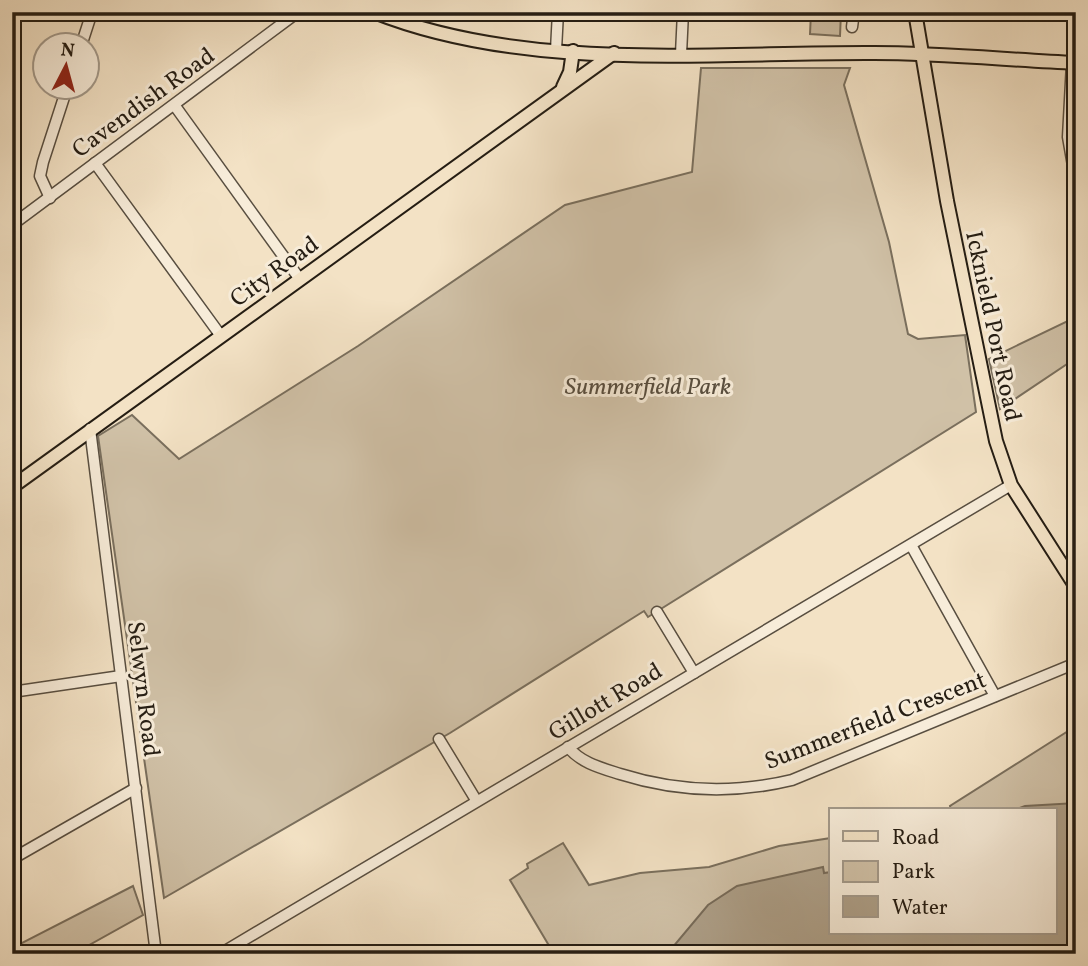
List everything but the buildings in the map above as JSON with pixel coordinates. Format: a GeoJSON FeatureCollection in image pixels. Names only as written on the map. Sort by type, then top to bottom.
{"type":"FeatureCollection","features":[{"type":"Feature","properties":{"kind":"main road"},"geometry":{"type":"LineString","coordinates":[[374,12],[407,18],[475,41],[556,50],[681,54],[923,54],[1074,63]]}},
{"type":"Feature","properties":{"kind":"main road","name":"Icknield Port Road"},"geometry":{"type":"LineString","coordinates":[[915,12],[947,201],[996,441],[1011,485],[1076,587]]}},
{"type":"Feature","properties":{"kind":"main road"},"geometry":{"type":"LineString","coordinates":[[561,90],[570,72],[573,51]]}},
{"type":"Feature","properties":{"kind":"main road","name":"City Road"},"geometry":{"type":"LineString","coordinates":[[12,487],[614,53]]}},
{"type":"Feature","properties":{"kind":"street"},"geometry":{"type":"LineString","coordinates":[[86,32],[92,12]]}},
{"type":"Feature","properties":{"kind":"street","name":"Cavendish Road"},"geometry":{"type":"LineString","coordinates":[[12,225],[298,12]]}},
{"type":"Feature","properties":{"kind":"street"},"geometry":{"type":"LineString","coordinates":[[556,50],[558,12]]}},
{"type":"Feature","properties":{"kind":"street"},"geometry":{"type":"LineString","coordinates":[[681,54],[684,12]]}},
{"type":"Feature","properties":{"kind":"street"},"geometry":{"type":"LineString","coordinates":[[852,27],[853,12]]}},
{"type":"Feature","properties":{"kind":"street"},"geometry":{"type":"LineString","coordinates":[[1074,63],[1068,137],[1076,183]]}},
{"type":"Feature","properties":{"kind":"street"},"geometry":{"type":"LineString","coordinates":[[50,198],[40,176],[62,102]]}},
{"type":"Feature","properties":{"kind":"street"},"geometry":{"type":"LineString","coordinates":[[175,106],[299,278]]}},
{"type":"Feature","properties":{"kind":"street"},"geometry":{"type":"LineString","coordinates":[[95,163],[221,336]]}},
{"type":"Feature","properties":{"kind":"street","name":"Selwyn Road"},"geometry":{"type":"LineString","coordinates":[[90,429],[156,954]]}},
{"type":"Feature","properties":{"kind":"street","name":"Gillott Road"},"geometry":{"type":"LineString","coordinates":[[220,954],[1011,485]]}},
{"type":"Feature","properties":{"kind":"street"},"geometry":{"type":"LineString","coordinates":[[911,545],[995,696]]}},
{"type":"Feature","properties":{"kind":"street"},"geometry":{"type":"LineString","coordinates":[[657,612],[694,673]]}},
{"type":"Feature","properties":{"kind":"street","name":"Summerfield Crescent"},"geometry":{"type":"LineString","coordinates":[[568,747],[576,758],[646,782],[715,790],[769,785],[792,780],[1076,663]]}},
{"type":"Feature","properties":{"kind":"street"},"geometry":{"type":"LineString","coordinates":[[12,692],[121,676]]}},
{"type":"Feature","properties":{"kind":"street"},"geometry":{"type":"LineString","coordinates":[[439,740],[476,800]]}},
{"type":"Feature","properties":{"kind":"street"},"geometry":{"type":"LineString","coordinates":[[12,859],[136,789]]}},
{"type":"Feature","properties":{"kind":"green space"},"geometry":{"type":"Polygon","coordinates":[[[811,12],[841,12],[840,36],[810,34],[811,12]]]}},
{"type":"Feature","properties":{"kind":"green space","name":"Summerfield Park"},"geometry":{"type":"Polygon","coordinates":[[[701,68],[850,68],[844,85],[889,242],[908,334],[918,339],[965,335],[976,412],[648,617],[644,611],[450,733],[164,898],[98,436],[132,415],[179,459],[358,346],[565,205],[692,172],[701,68]]]}},
{"type":"Feature","properties":{"kind":"green space"},"geometry":{"type":"Polygon","coordinates":[[[1076,317],[1076,358],[1000,409],[989,359],[1076,317]]]}},
{"type":"Feature","properties":{"kind":"green space"},"geometry":{"type":"Polygon","coordinates":[[[1076,726],[1076,954],[554,954],[510,880],[528,868],[527,864],[563,843],[589,885],[640,873],[709,867],[779,846],[829,838],[829,934],[1056,934],[1056,808],[950,806],[1076,726]]]}},
{"type":"Feature","properties":{"kind":"green space"},"geometry":{"type":"Polygon","coordinates":[[[133,886],[143,915],[73,954],[12,954],[12,948],[133,886]]]}},
{"type":"Feature","properties":{"kind":"green space"},"geometry":{"type":"Polygon","coordinates":[[[397,949],[516,954],[331,954],[397,949]]]}},
{"type":"Feature","properties":{"kind":"water"},"geometry":{"type":"Polygon","coordinates":[[[1076,803],[1076,954],[667,954],[708,905],[737,886],[823,867],[824,873],[829,872],[829,934],[1056,934],[1056,808],[1020,808],[1076,803]]]}}]}
